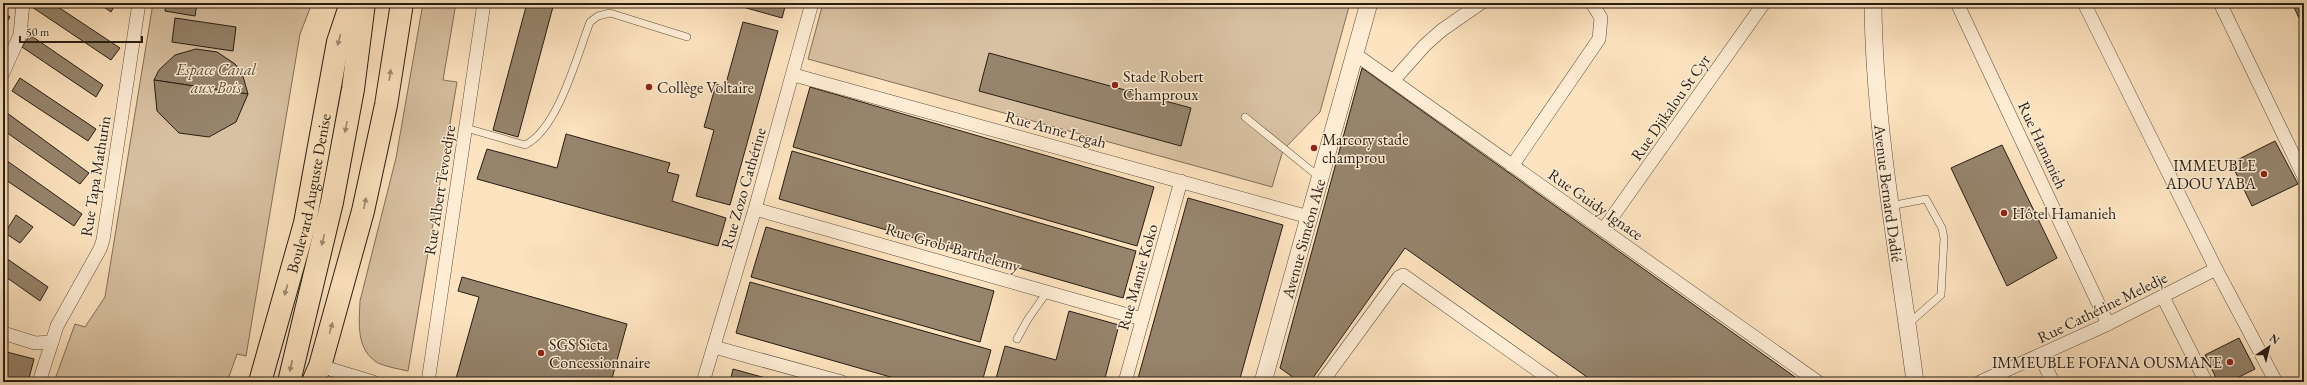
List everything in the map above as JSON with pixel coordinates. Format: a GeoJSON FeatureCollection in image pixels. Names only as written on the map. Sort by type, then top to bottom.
{"type":"FeatureCollection","features":[{"type":"Feature","properties":{"kind":"highway","name":"Boulevard Auguste Denise"},"geometry":{"type":"LineString","coordinates":[[260,382],[305,223],[338,42],[351,3]]}},
{"type":"Feature","properties":{"kind":"highway","name":"Boulevard Auguste Denise"},"geometry":{"type":"LineString","coordinates":[[289,382],[332,202],[353,89],[364,3]]}},
{"type":"Feature","properties":{"kind":"highway"},"geometry":{"type":"LineString","coordinates":[[316,374],[363,211],[386,105],[402,3]]}},
{"type":"Feature","properties":{"kind":"street"},"geometry":{"type":"LineString","coordinates":[[3,73],[20,35],[23,3]]}},
{"type":"Feature","properties":{"kind":"street","name":"Rue Tapa Mathurin"},"geometry":{"type":"LineString","coordinates":[[39,382],[57,326],[100,249],[103,240],[139,3]]}},
{"type":"Feature","properties":{"kind":"street","name":"Rue Albert Tevoedjre"},"geometry":{"type":"LineString","coordinates":[[428,382],[484,3]]}},
{"type":"Feature","properties":{"kind":"street","name":"Rue Zozo Cathérine"},"geometry":{"type":"LineString","coordinates":[[703,382],[794,75],[812,3]]}},
{"type":"Feature","properties":{"kind":"street","name":"Avenue Siméon Ake"},"geometry":{"type":"LineString","coordinates":[[1262,382],[1369,3]]}},
{"type":"Feature","properties":{"kind":"street"},"geometry":{"type":"LineString","coordinates":[[1393,81],[1425,45],[1442,30],[1481,3]]}},
{"type":"Feature","properties":{"kind":"street"},"geometry":{"type":"LineString","coordinates":[[1512,166],[1599,39],[1601,18],[1592,3]]}},
{"type":"Feature","properties":{"kind":"street","name":"Rue Djikalou St Cyr"},"geometry":{"type":"LineString","coordinates":[[1603,230],[1764,3]]}},
{"type":"Feature","properties":{"kind":"street","name":"Avenue Bernard Dadié"},"geometry":{"type":"LineString","coordinates":[[1873,3],[1873,41],[1890,206],[1908,324],[1915,382]]}},
{"type":"Feature","properties":{"kind":"street","name":"Rue Hamanieh"},"geometry":{"type":"LineString","coordinates":[[1957,3],[2108,324]]}},
{"type":"Feature","properties":{"kind":"street"},"geometry":{"type":"LineString","coordinates":[[2084,3],[2216,269],[2276,382]]}},
{"type":"Feature","properties":{"kind":"street"},"geometry":{"type":"LineString","coordinates":[[2220,3],[2304,177]]}},
{"type":"Feature","properties":{"kind":"street","name":"Rue Guidy Ignace"},"geometry":{"type":"LineString","coordinates":[[1355,54],[1818,382]]}},
{"type":"Feature","properties":{"kind":"street","name":"Rue Anne Legah"},"geometry":{"type":"LineString","coordinates":[[794,75],[1309,217]]}},
{"type":"Feature","properties":{"kind":"street","name":"Rue Mamie Koko"},"geometry":{"type":"LineString","coordinates":[[1125,382],[1181,181]]}},
{"type":"Feature","properties":{"kind":"street","name":"Rue Grobi Barthelemy"},"geometry":{"type":"LineString","coordinates":[[755,209],[1142,319]]}},
{"type":"Feature","properties":{"kind":"street","name":"Rue Cathérine Meledje"},"geometry":{"type":"LineString","coordinates":[[1980,382],[2108,324],[2216,269]]}},
{"type":"Feature","properties":{"kind":"street"},"geometry":{"type":"LineString","coordinates":[[1322,382],[1399,276],[1403,275],[1554,382]]}},
{"type":"Feature","properties":{"kind":"street"},"geometry":{"type":"LineString","coordinates":[[2162,296],[2206,382]]}},
{"type":"Feature","properties":{"kind":"street"},"geometry":{"type":"LineString","coordinates":[[3,334],[35,343],[52,342]]}},
{"type":"Feature","properties":{"kind":"street"},"geometry":{"type":"LineString","coordinates":[[714,347],[842,382]]}},
{"type":"Feature","properties":{"kind":"street"},"geometry":{"type":"LineString","coordinates":[[2040,356],[2053,382]]}},
{"type":"Feature","properties":{"kind":"street"},"geometry":{"type":"LineString","coordinates":[[316,374],[373,382]]}},
{"type":"Feature","properties":{"kind":"lane"},"geometry":{"type":"LineString","coordinates":[[466,128],[525,145],[536,140],[553,117],[590,22],[598,16],[610,13],[687,37]]}},
{"type":"Feature","properties":{"kind":"lane"},"geometry":{"type":"LineString","coordinates":[[1244,117],[1283,150],[1320,178]]}},
{"type":"Feature","properties":{"kind":"lane"},"geometry":{"type":"LineString","coordinates":[[1890,206],[1926,200],[1942,228],[1944,238],[1941,295],[1908,324]]}},
{"type":"Feature","properties":{"kind":"lane"},"geometry":{"type":"LineString","coordinates":[[1017,340],[1028,319],[1047,292]]}},
{"type":"Feature","properties":{"kind":"green space","name":"Espace Canal aux Bois"},"geometry":{"type":"Polygon","coordinates":[[[153,3],[312,3],[300,34],[246,356],[237,354],[227,382],[54,382],[75,324],[85,327],[105,297],[153,3]]]}},
{"type":"Feature","properties":{"kind":"green space"},"geometry":{"type":"Polygon","coordinates":[[[423,3],[456,3],[443,80],[457,82],[408,371],[378,363],[371,358],[366,351],[360,336],[360,301],[396,158],[423,3]]]}},
{"type":"Feature","properties":{"kind":"green space","name":"Stade Robert Champroux"},"geometry":{"type":"Polygon","coordinates":[[[823,3],[1350,3],[1320,112],[1283,150],[1272,187],[808,59],[823,3]]]}},
{"type":"Feature","properties":{"kind":"building"},"geometry":{"type":"Polygon","coordinates":[[[35,3],[52,3],[120,48],[111,60],[32,7],[35,3]]]}},
{"type":"Feature","properties":{"kind":"building"},"geometry":{"type":"Polygon","coordinates":[[[98,3],[116,3],[111,12],[98,3]]]}},
{"type":"Feature","properties":{"kind":"building"},"geometry":{"type":"Polygon","coordinates":[[[166,3],[197,3],[195,16],[165,11],[166,3]]]}},
{"type":"Feature","properties":{"kind":"building"},"geometry":{"type":"Polygon","coordinates":[[[527,3],[554,3],[518,137],[493,130],[527,3]]]}},
{"type":"Feature","properties":{"kind":"building"},"geometry":{"type":"Polygon","coordinates":[[[744,3],[786,3],[782,18],[743,7],[744,3]]]}},
{"type":"Feature","properties":{"kind":"building"},"geometry":{"type":"Polygon","coordinates":[[[2292,3],[2304,3],[2304,16],[2299,18],[2292,3]]]}},
{"type":"Feature","properties":{"kind":"building"},"geometry":{"type":"Polygon","coordinates":[[[3,12],[10,17],[4,26],[3,25],[3,12]]]}},
{"type":"Feature","properties":{"kind":"building"},"geometry":{"type":"Polygon","coordinates":[[[175,18],[236,27],[233,51],[172,42],[175,18]]]}},
{"type":"Feature","properties":{"kind":"building"},"geometry":{"type":"Polygon","coordinates":[[[743,22],[778,31],[730,205],[696,196],[714,130],[704,127],[716,84],[725,87],[743,22]]]}},
{"type":"Feature","properties":{"kind":"building"},"geometry":{"type":"Polygon","coordinates":[[[30,35],[103,85],[96,97],[22,47],[30,35]]]}},
{"type":"Feature","properties":{"kind":"building"},"geometry":{"type":"Polygon","coordinates":[[[196,49],[217,52],[235,64],[242,73],[248,94],[154,80],[159,70],[175,55],[196,49]]]}},
{"type":"Feature","properties":{"kind":"building"},"geometry":{"type":"Polygon","coordinates":[[[989,53],[1191,108],[1181,146],[979,91],[989,53]]]}},
{"type":"Feature","properties":{"kind":"building"},"geometry":{"type":"Polygon","coordinates":[[[1362,68],[1802,382],[1594,382],[1405,248],[1310,382],[1300,382],[1280,368],[1362,68]]]}},
{"type":"Feature","properties":{"kind":"building"},"geometry":{"type":"Polygon","coordinates":[[[20,78],[96,129],[88,141],[12,91],[20,78]]]}},
{"type":"Feature","properties":{"kind":"building"},"geometry":{"type":"Polygon","coordinates":[[[154,80],[248,94],[236,122],[209,137],[179,133],[157,111],[154,80]]]}},
{"type":"Feature","properties":{"kind":"building"},"geometry":{"type":"Polygon","coordinates":[[[810,87],[1154,187],[1137,246],[793,147],[810,87]]]}},
{"type":"Feature","properties":{"kind":"building"},"geometry":{"type":"Polygon","coordinates":[[[3,110],[89,173],[80,184],[3,130],[3,110]]]}},
{"type":"Feature","properties":{"kind":"building"},"geometry":{"type":"Polygon","coordinates":[[[566,134],[670,163],[667,172],[679,175],[672,201],[726,218],[718,246],[477,179],[487,149],[557,168],[566,134]]]}},
{"type":"Feature","properties":{"kind":"building","name":"IMMEUBLE ADOU YABA"},"geometry":{"type":"Polygon","coordinates":[[[2275,141],[2298,184],[2252,206],[2231,163],[2275,141]]]}},
{"type":"Feature","properties":{"kind":"building","name":"Hôtel Hamanieh"},"geometry":{"type":"Polygon","coordinates":[[[2002,145],[2057,258],[2007,286],[1951,168],[2002,145]]]}},
{"type":"Feature","properties":{"kind":"building"},"geometry":{"type":"Polygon","coordinates":[[[792,151],[1136,251],[1123,298],[779,199],[792,151]]]}},
{"type":"Feature","properties":{"kind":"building"},"geometry":{"type":"Polygon","coordinates":[[[3,158],[82,214],[74,226],[3,178],[3,158]]]}},
{"type":"Feature","properties":{"kind":"building"},"geometry":{"type":"Polygon","coordinates":[[[1188,198],[1283,225],[1239,382],[1137,382],[1188,198]]]}},
{"type":"Feature","properties":{"kind":"building"},"geometry":{"type":"Polygon","coordinates":[[[16,215],[33,227],[20,243],[5,233],[16,215]]]}},
{"type":"Feature","properties":{"kind":"building"},"geometry":{"type":"Polygon","coordinates":[[[766,227],[994,291],[980,342],[751,277],[766,227]]]}},
{"type":"Feature","properties":{"kind":"building"},"geometry":{"type":"Polygon","coordinates":[[[3,256],[48,287],[40,301],[3,275],[3,256]]]}},
{"type":"Feature","properties":{"kind":"building","name":"SGS Sicta Concessionnaire"},"geometry":{"type":"Polygon","coordinates":[[[462,277],[627,324],[611,382],[455,382],[479,297],[458,291],[462,277]]]}},
{"type":"Feature","properties":{"kind":"building"},"geometry":{"type":"Polygon","coordinates":[[[750,282],[991,350],[982,382],[908,382],[736,333],[750,282]]]}},
{"type":"Feature","properties":{"kind":"building"},"geometry":{"type":"Polygon","coordinates":[[[1069,311],[1119,325],[1104,382],[995,382],[1005,346],[1056,360],[1069,311]]]}},
{"type":"Feature","properties":{"kind":"building","name":"IMMEUBLE FOFANA OUSMANE"},"geometry":{"type":"Polygon","coordinates":[[[2239,338],[2255,369],[2229,382],[2218,382],[2205,355],[2239,338]]]}},
{"type":"Feature","properties":{"kind":"building"},"geometry":{"type":"Polygon","coordinates":[[[3,351],[34,359],[28,382],[3,382],[3,351]]]}},
{"type":"Feature","properties":{"kind":"building"},"geometry":{"type":"Polygon","coordinates":[[[733,369],[780,382],[730,382],[733,369]]]}},
{"type":"Feature","properties":{"kind":"place","name":"Stade Robert Champroux"},"geometry":{"type":"Point","coordinates":[1115,85]}},
{"type":"Feature","properties":{"kind":"place","name":"Collège Voltaire"},"geometry":{"type":"Point","coordinates":[649,87]}},
{"type":"Feature","properties":{"kind":"place","name":"Marcory stade champrou"},"geometry":{"type":"Point","coordinates":[1314,148]}},
{"type":"Feature","properties":{"kind":"place","name":"IMMEUBLE ADOU YABA"},"geometry":{"type":"Point","coordinates":[2264,174]}},
{"type":"Feature","properties":{"kind":"place","name":"Hôtel Hamanieh"},"geometry":{"type":"Point","coordinates":[2004,213]}},
{"type":"Feature","properties":{"kind":"place","name":"SGS Sicta Concessionnaire"},"geometry":{"type":"Point","coordinates":[541,353]}},
{"type":"Feature","properties":{"kind":"place","name":"IMMEUBLE FOFANA OUSMANE"},"geometry":{"type":"Point","coordinates":[2230,362]}}]}
